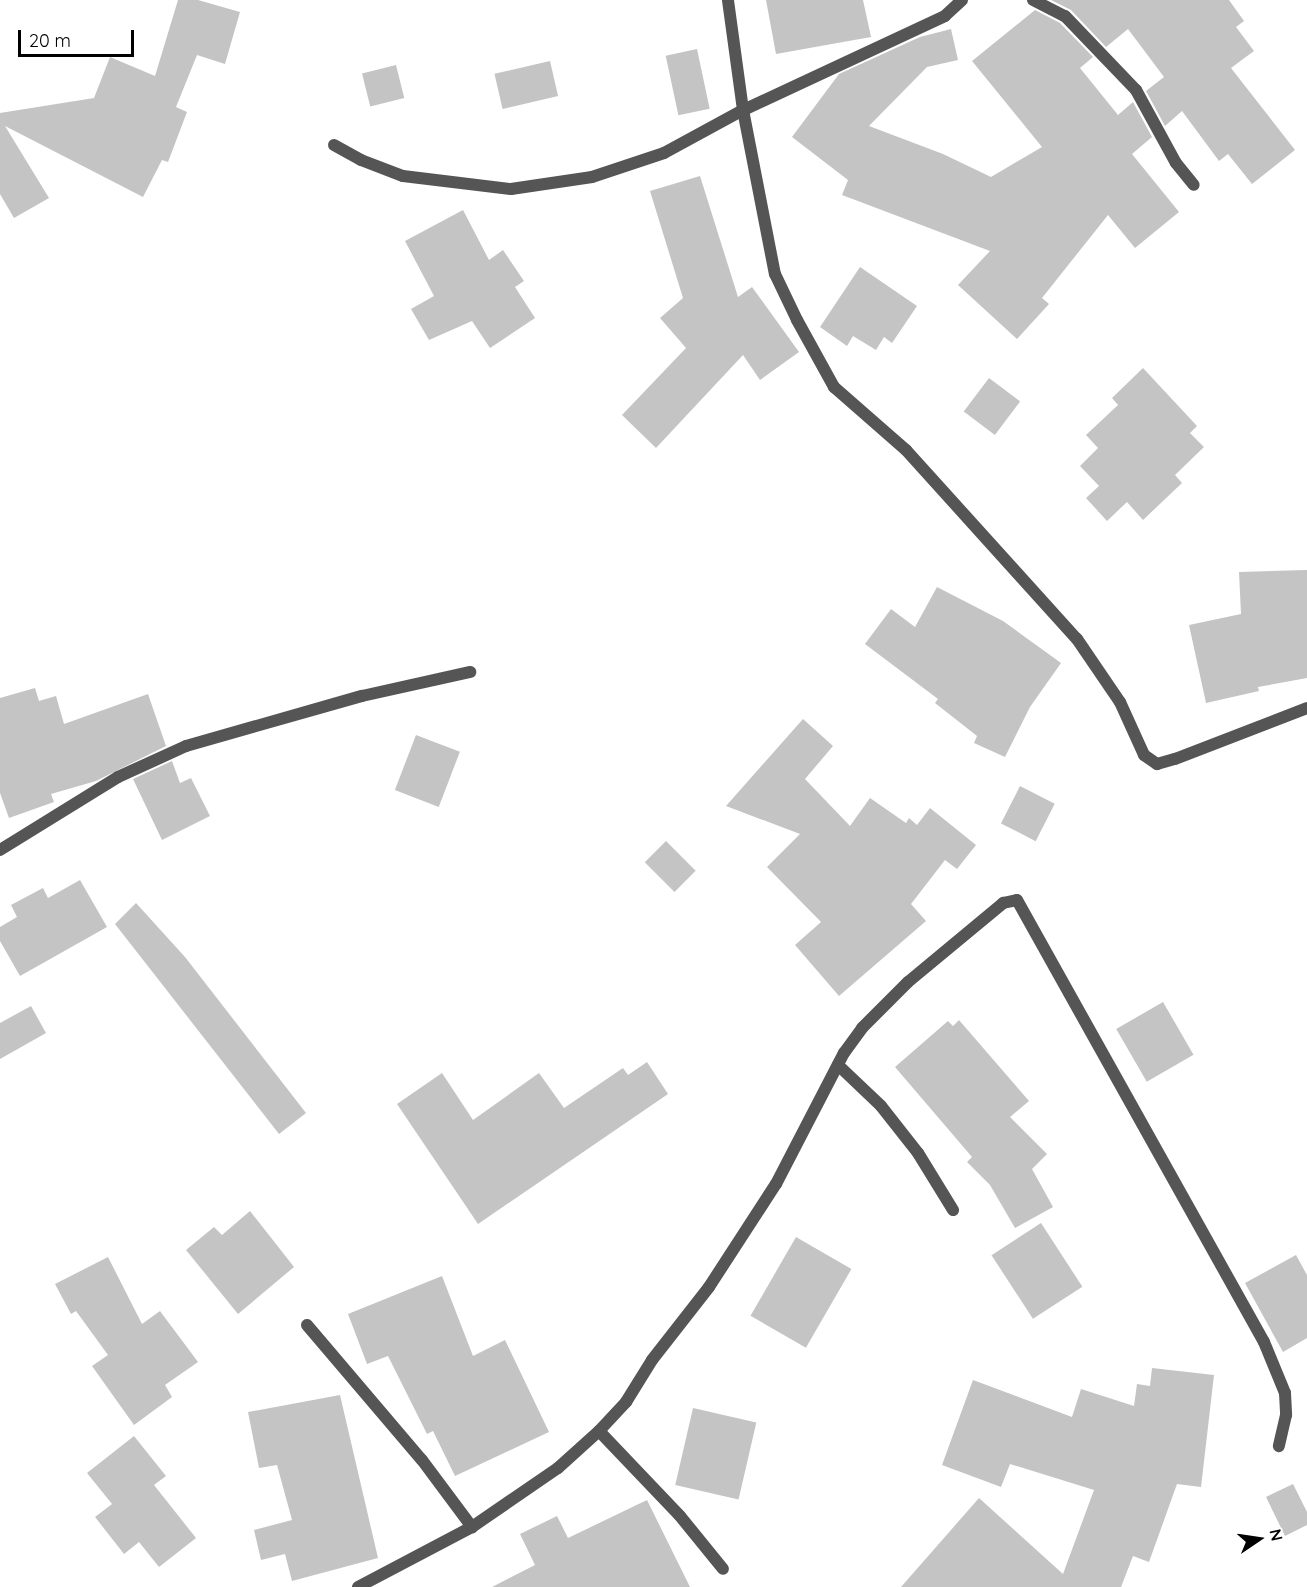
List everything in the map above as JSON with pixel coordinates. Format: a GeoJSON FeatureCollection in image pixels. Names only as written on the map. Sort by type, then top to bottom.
{"type":"FeatureCollection","features":[{"type":"Feature","properties":{"kind":"street"},"geometry":{"type":"LineString","coordinates":[[728,0],[743,110],[775,274],[834,387],[906,450],[1077,639],[1120,702],[1144,755],[1157,764],[1307,708]]}},
{"type":"Feature","properties":{"kind":"street"},"geometry":{"type":"LineString","coordinates":[[334,145],[361,160],[403,176],[511,189],[592,177],[664,153],[743,110],[945,16],[962,0]]}},
{"type":"Feature","properties":{"kind":"street"},"geometry":{"type":"LineString","coordinates":[[1033,0],[1065,16],[1129,82],[1176,163],[1194,185]]}},
{"type":"Feature","properties":{"kind":"street"},"geometry":{"type":"LineString","coordinates":[[0,850],[118,777],[186,746],[362,696],[471,672]]}},
{"type":"Feature","properties":{"kind":"street"},"geometry":{"type":"LineString","coordinates":[[358,1587],[472,1527],[558,1468],[599,1431],[626,1402],[652,1360],[709,1287],[776,1184],[838,1065],[862,1028],[908,982],[1003,903],[1017,900],[1264,1342],[1285,1392],[1286,1415],[1279,1446]]}},
{"type":"Feature","properties":{"kind":"street"},"geometry":{"type":"LineString","coordinates":[[838,1065],[881,1106],[918,1153],[953,1210]]}},
{"type":"Feature","properties":{"kind":"street"},"geometry":{"type":"LineString","coordinates":[[307,1325],[422,1460],[472,1527]]}},
{"type":"Feature","properties":{"kind":"street"},"geometry":{"type":"LineString","coordinates":[[599,1431],[680,1516],[723,1569]]}},
{"type":"Feature","properties":{"kind":"building"},"geometry":{"type":"Polygon","coordinates":[[[178,0],[198,0],[240,12],[225,64],[197,55],[176,107],[187,112],[168,162],[162,160],[143,197],[5,126],[49,198],[14,218],[0,194],[0,113],[94,98],[110,57],[155,76],[178,0]]]}},
{"type":"Feature","properties":{"kind":"building"},"geometry":{"type":"Polygon","coordinates":[[[766,0],[863,0],[871,37],[776,54],[766,0]]]}},
{"type":"Feature","properties":{"kind":"building"},"geometry":{"type":"Polygon","coordinates":[[[1051,0],[1229,0],[1244,21],[1236,27],[1254,51],[1231,68],[1295,150],[1252,184],[1228,154],[1219,161],[1182,111],[1165,126],[1146,91],[1164,77],[1128,29],[1106,47],[1071,10],[1051,0]]]}},
{"type":"Feature","properties":{"kind":"building"},"geometry":{"type":"Polygon","coordinates":[[[1035,10],[1060,23],[1093,57],[1080,68],[1118,115],[1133,102],[1152,137],[1132,154],[1179,212],[1135,248],[1108,215],[1042,298],[1049,304],[1017,339],[958,285],[990,251],[842,195],[848,180],[792,137],[839,74],[920,37],[951,29],[958,60],[927,67],[869,126],[943,154],[991,177],[1042,147],[972,61],[1035,10]]]}},
{"type":"Feature","properties":{"kind":"building"},"geometry":{"type":"Polygon","coordinates":[[[697,49],[710,109],[678,115],[666,56],[697,49]]]}},
{"type":"Feature","properties":{"kind":"building"},"geometry":{"type":"Polygon","coordinates":[[[550,61],[558,96],[503,109],[494,74],[550,61]]]}},
{"type":"Feature","properties":{"kind":"building"},"geometry":{"type":"Polygon","coordinates":[[[396,65],[404,98],[370,106],[362,73],[396,65]]]}},
{"type":"Feature","properties":{"kind":"building"},"geometry":{"type":"Polygon","coordinates":[[[700,176],[738,297],[752,287],[799,352],[760,380],[743,355],[656,448],[622,415],[686,348],[660,318],[683,298],[650,191],[700,176]]]}},
{"type":"Feature","properties":{"kind":"building"},"geometry":{"type":"Polygon","coordinates":[[[463,210],[489,260],[503,250],[524,281],[515,287],[535,318],[490,348],[472,321],[429,340],[411,309],[434,296],[405,241],[463,210]]]}},
{"type":"Feature","properties":{"kind":"building"},"geometry":{"type":"Polygon","coordinates":[[[860,267],[917,306],[892,343],[884,337],[876,350],[853,336],[847,346],[820,327],[860,267]]]}},
{"type":"Feature","properties":{"kind":"building"},"geometry":{"type":"Polygon","coordinates":[[[1143,368],[1197,426],[1190,433],[1204,447],[1175,475],[1182,483],[1143,520],[1127,502],[1107,521],[1086,498],[1099,486],[1080,466],[1098,448],[1086,435],[1118,405],[1112,398],[1143,368]]]}},
{"type":"Feature","properties":{"kind":"building"},"geometry":{"type":"Polygon","coordinates":[[[989,378],[1020,401],[995,435],[964,412],[989,378]]]}},
{"type":"Feature","properties":{"kind":"building"},"geometry":{"type":"Polygon","coordinates":[[[1307,570],[1307,678],[1258,687],[1259,691],[1206,703],[1189,625],[1241,614],[1239,572],[1307,570]]]}},
{"type":"Feature","properties":{"kind":"building"},"geometry":{"type":"Polygon","coordinates":[[[937,587],[1003,621],[1061,663],[1030,707],[1005,757],[974,743],[977,736],[935,703],[938,699],[865,644],[891,609],[915,627],[937,587]]]}},
{"type":"Feature","properties":{"kind":"building"},"geometry":{"type":"Polygon","coordinates":[[[35,688],[39,701],[56,696],[64,724],[148,694],[166,746],[96,781],[51,794],[54,802],[9,818],[0,793],[0,698],[35,688]]]}},
{"type":"Feature","properties":{"kind":"building"},"geometry":{"type":"Polygon","coordinates":[[[803,719],[833,746],[805,779],[850,826],[870,798],[906,823],[909,818],[917,825],[930,808],[976,845],[957,869],[945,860],[911,904],[926,921],[839,996],[795,945],[821,922],[767,867],[800,834],[726,806],[803,719]]]}},
{"type":"Feature","properties":{"kind":"building"},"geometry":{"type":"Polygon","coordinates":[[[416,735],[460,752],[439,807],[395,790],[416,735]]]}},
{"type":"Feature","properties":{"kind":"building"},"geometry":{"type":"Polygon","coordinates":[[[172,761],[180,783],[191,778],[210,816],[162,840],[133,779],[172,761]]]}},
{"type":"Feature","properties":{"kind":"building"},"geometry":{"type":"Polygon","coordinates":[[[1020,786],[1055,804],[1036,841],[1001,823],[1020,786]]]}},
{"type":"Feature","properties":{"kind":"building"},"geometry":{"type":"Polygon","coordinates":[[[666,841],[696,871],[674,892],[645,862],[666,841]]]}},
{"type":"Feature","properties":{"kind":"building"},"geometry":{"type":"Polygon","coordinates":[[[80,880],[107,927],[20,976],[0,941],[0,927],[17,917],[11,905],[43,888],[48,898],[80,880]]]}},
{"type":"Feature","properties":{"kind":"building"},"geometry":{"type":"Polygon","coordinates":[[[136,903],[185,957],[306,1113],[279,1134],[115,924],[136,903]]]}},
{"type":"Feature","properties":{"kind":"building"},"geometry":{"type":"Polygon","coordinates":[[[1163,1002],[1194,1055],[1147,1082],[1116,1029],[1163,1002]]]}},
{"type":"Feature","properties":{"kind":"building"},"geometry":{"type":"Polygon","coordinates":[[[31,1006],[46,1033],[0,1059],[0,1023],[31,1006]]]}},
{"type":"Feature","properties":{"kind":"building"},"geometry":{"type":"Polygon","coordinates":[[[959,1020],[1029,1101],[1010,1117],[1047,1154],[1032,1169],[1053,1207],[1015,1228],[990,1185],[967,1162],[972,1157],[895,1067],[948,1021],[953,1026],[959,1020]]]}},
{"type":"Feature","properties":{"kind":"building"},"geometry":{"type":"Polygon","coordinates":[[[647,1062],[668,1094],[478,1224],[397,1104],[442,1073],[473,1120],[539,1073],[564,1108],[623,1068],[628,1075],[647,1062]]]}},
{"type":"Feature","properties":{"kind":"building"},"geometry":{"type":"Polygon","coordinates":[[[250,1211],[294,1267],[238,1314],[186,1250],[214,1227],[222,1235],[250,1211]]]}},
{"type":"Feature","properties":{"kind":"building"},"geometry":{"type":"Polygon","coordinates":[[[1041,1223],[1082,1287],[1033,1319],[992,1255],[1041,1223]]]}},
{"type":"Feature","properties":{"kind":"building"},"geometry":{"type":"Polygon","coordinates":[[[796,1237],[851,1269],[806,1348],[750,1316],[796,1237]]]}},
{"type":"Feature","properties":{"kind":"building"},"geometry":{"type":"Polygon","coordinates":[[[1296,1255],[1307,1275],[1307,1338],[1283,1352],[1245,1283],[1296,1255]]]}},
{"type":"Feature","properties":{"kind":"building"},"geometry":{"type":"Polygon","coordinates":[[[108,1257],[142,1324],[160,1311],[198,1362],[165,1385],[172,1397],[134,1425],[92,1366],[108,1355],[76,1311],[71,1314],[55,1284],[108,1257]]]}},
{"type":"Feature","properties":{"kind":"building"},"geometry":{"type":"Polygon","coordinates":[[[442,1276],[473,1356],[505,1340],[549,1432],[455,1476],[433,1431],[427,1434],[388,1356],[367,1364],[348,1314],[442,1276]]]}},
{"type":"Feature","properties":{"kind":"building"},"geometry":{"type":"Polygon","coordinates":[[[1152,1368],[1214,1375],[1201,1487],[1177,1484],[1149,1562],[1133,1556],[1121,1587],[901,1587],[979,1498],[1063,1574],[1094,1490],[1010,1464],[1001,1487],[942,1465],[973,1380],[1072,1417],[1081,1389],[1134,1406],[1137,1384],[1150,1386],[1152,1368]]]}},
{"type":"Feature","properties":{"kind":"building"},"geometry":{"type":"Polygon","coordinates":[[[340,1395],[378,1558],[292,1581],[285,1554],[261,1560],[254,1530],[292,1520],[277,1465],[259,1468],[248,1412],[340,1395]]]}},
{"type":"Feature","properties":{"kind":"building"},"geometry":{"type":"Polygon","coordinates":[[[693,1408],[756,1423],[739,1500],[675,1485],[693,1408]]]}},
{"type":"Feature","properties":{"kind":"building"},"geometry":{"type":"Polygon","coordinates":[[[134,1436],[166,1476],[154,1485],[196,1538],[159,1567],[139,1542],[124,1554],[95,1517],[112,1504],[87,1473],[134,1436]]]}},
{"type":"Feature","properties":{"kind":"building"},"geometry":{"type":"Polygon","coordinates":[[[1293,1484],[1307,1512],[1307,1525],[1285,1536],[1266,1497],[1293,1484]]]}},
{"type":"Feature","properties":{"kind":"building"},"geometry":{"type":"Polygon","coordinates":[[[647,1500],[690,1587],[492,1587],[535,1565],[520,1534],[557,1516],[568,1538],[647,1500]]]}}]}
